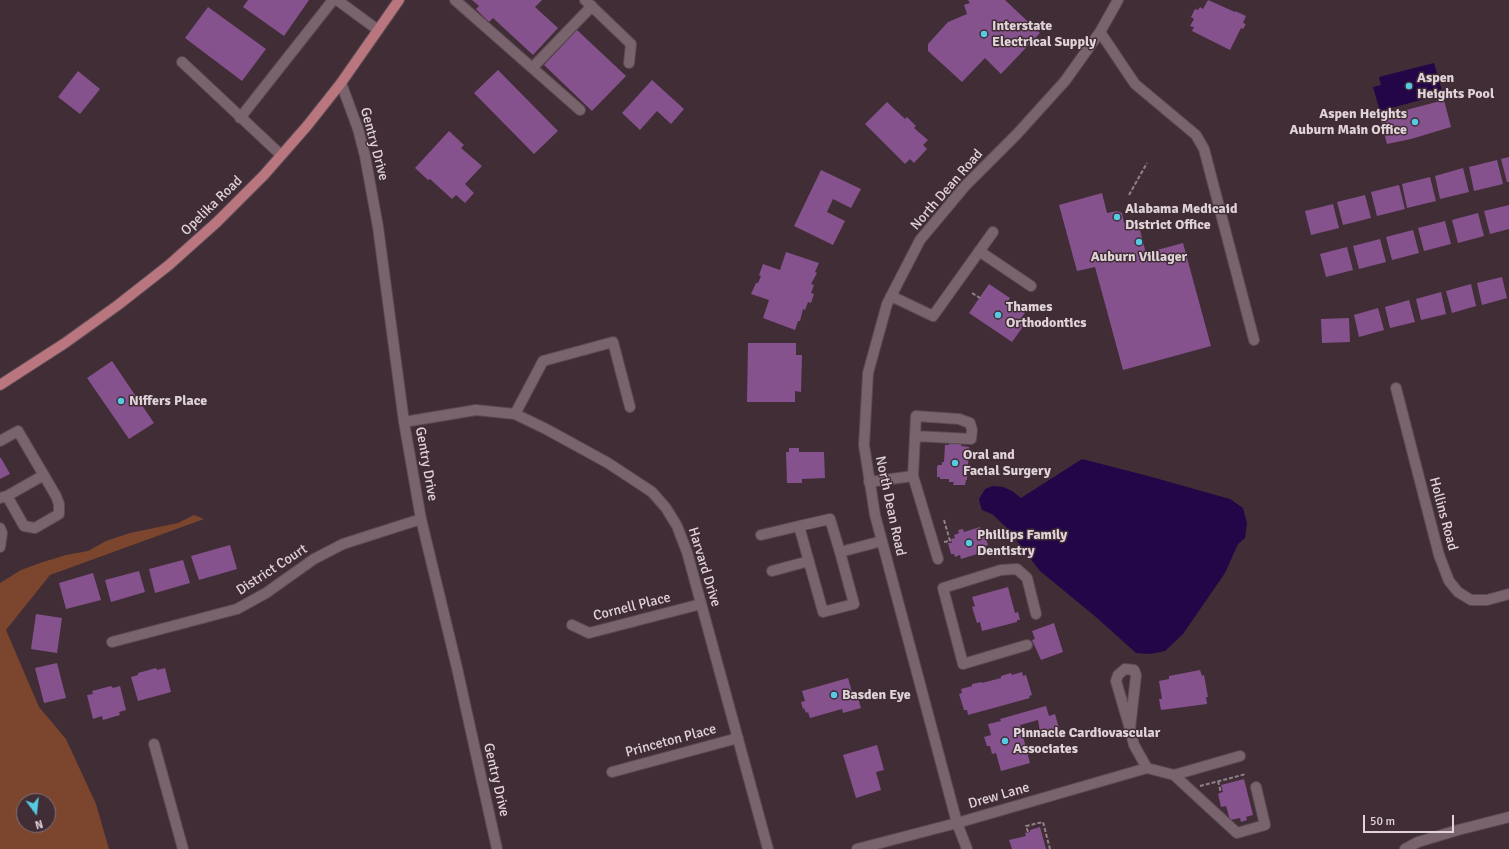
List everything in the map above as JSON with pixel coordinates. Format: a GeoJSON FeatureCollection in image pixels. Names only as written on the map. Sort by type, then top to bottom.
{"type":"FeatureCollection","features":[{"type":"Feature","properties":{"kind":"main road","name":"Opelika Road"},"geometry":{"type":"LineString","coordinates":[[0,385],[65,343],[112,310],[169,265],[218,222],[281,156],[307,126],[341,83],[398,0]]}},
{"type":"Feature","properties":{"kind":"street"},"geometry":{"type":"LineString","coordinates":[[240,118],[333,0]]}},
{"type":"Feature","properties":{"kind":"street"},"geometry":{"type":"LineString","coordinates":[[337,0],[378,30]]}},
{"type":"Feature","properties":{"kind":"street"},"geometry":{"type":"LineString","coordinates":[[455,0],[533,67],[580,110]]}},
{"type":"Feature","properties":{"kind":"street","name":"North Dean Road"},"geometry":{"type":"LineString","coordinates":[[967,849],[957,823],[875,515],[864,445],[868,373],[887,304],[920,240],[966,185],[1017,134],[1065,81],[1100,32],[1118,0]]}},
{"type":"Feature","properties":{"kind":"street"},"geometry":{"type":"LineString","coordinates":[[533,67],[588,3],[631,44],[629,63]]}},
{"type":"Feature","properties":{"kind":"street"},"geometry":{"type":"LineString","coordinates":[[1100,32],[1135,84],[1196,135],[1204,149],[1254,340]]}},
{"type":"Feature","properties":{"kind":"street"},"geometry":{"type":"LineString","coordinates":[[182,62],[281,156]]}},
{"type":"Feature","properties":{"kind":"street","name":"Gentry Drive"},"geometry":{"type":"LineString","coordinates":[[341,83],[358,129],[365,156],[378,227],[404,422],[422,519],[497,849]]}},
{"type":"Feature","properties":{"kind":"street"},"geometry":{"type":"LineString","coordinates":[[891,296],[932,316],[993,232]]}},
{"type":"Feature","properties":{"kind":"street"},"geometry":{"type":"LineString","coordinates":[[979,251],[1031,286]]}},
{"type":"Feature","properties":{"kind":"street"},"geometry":{"type":"LineString","coordinates":[[515,414],[543,361],[613,342],[630,407]]}},
{"type":"Feature","properties":{"kind":"street","name":"Hollins Road"},"geometry":{"type":"LineString","coordinates":[[1396,388],[1439,555],[1449,581],[1458,592],[1471,600],[1487,600],[1509,594]]}},
{"type":"Feature","properties":{"kind":"street","name":"Harvard Drive"},"geometry":{"type":"LineString","coordinates":[[404,422],[476,410],[515,414],[608,463],[652,492],[666,508],[677,526],[687,552],[768,849]]}},
{"type":"Feature","properties":{"kind":"street"},"geometry":{"type":"LineString","coordinates":[[915,436],[971,439],[972,430],[970,423],[959,419],[916,416],[915,436],[913,476],[938,559]]}},
{"type":"Feature","properties":{"kind":"street"},"geometry":{"type":"LineString","coordinates":[[0,441],[18,431],[44,475],[59,504],[59,514],[35,528],[24,526],[4,497],[44,475]]}},
{"type":"Feature","properties":{"kind":"street"},"geometry":{"type":"LineString","coordinates":[[869,482],[913,476]]}},
{"type":"Feature","properties":{"kind":"street","name":"District Court"},"geometry":{"type":"LineString","coordinates":[[112,642],[237,609],[266,593],[314,559],[343,544],[422,519]]}},
{"type":"Feature","properties":{"kind":"street"},"geometry":{"type":"LineString","coordinates":[[761,535],[799,526],[830,519],[854,604],[823,612],[799,526]]}},
{"type":"Feature","properties":{"kind":"street"},"geometry":{"type":"LineString","coordinates":[[0,528],[2,534],[0,547]]}},
{"type":"Feature","properties":{"kind":"street"},"geometry":{"type":"LineString","coordinates":[[840,552],[882,541]]}},
{"type":"Feature","properties":{"kind":"street"},"geometry":{"type":"LineString","coordinates":[[772,571],[809,561]]}},
{"type":"Feature","properties":{"kind":"street"},"geometry":{"type":"LineString","coordinates":[[1027,645],[963,664],[943,588],[1001,570],[1017,569],[1027,578],[1036,614]]}},
{"type":"Feature","properties":{"kind":"street","name":"Cornell Place"},"geometry":{"type":"LineString","coordinates":[[572,625],[589,633],[702,604]]}},
{"type":"Feature","properties":{"kind":"street"},"geometry":{"type":"LineString","coordinates":[[1130,729],[1136,675],[1134,670],[1125,669],[1118,674],[1116,681],[1134,745],[1147,768],[1174,775],[1237,833],[1265,825],[1256,787]]}},
{"type":"Feature","properties":{"kind":"street","name":"Princeton Place"},"geometry":{"type":"LineString","coordinates":[[612,772],[738,738]]}},
{"type":"Feature","properties":{"kind":"street"},"geometry":{"type":"LineString","coordinates":[[154,744],[183,849]]}},
{"type":"Feature","properties":{"kind":"street"},"geometry":{"type":"LineString","coordinates":[[1174,775],[1240,756]]}},
{"type":"Feature","properties":{"kind":"street","name":"Drew Lane"},"geometry":{"type":"LineString","coordinates":[[857,849],[957,823],[1147,768]]}},
{"type":"Feature","properties":{"kind":"street"},"geometry":{"type":"LineString","coordinates":[[1405,849],[1418,842],[1509,817]]}},
{"type":"Feature","properties":{"kind":"path"},"geometry":{"type":"LineString","coordinates":[[1129,195],[1147,163]]}},
{"type":"Feature","properties":{"kind":"path"},"geometry":{"type":"LineString","coordinates":[[972,293],[980,298]]}},
{"type":"Feature","properties":{"kind":"path"},"geometry":{"type":"LineString","coordinates":[[942,543],[950,541],[944,520]]}},
{"type":"Feature","properties":{"kind":"path"},"geometry":{"type":"LineString","coordinates":[[1199,786],[1246,774]]}},
{"type":"Feature","properties":{"kind":"path"},"geometry":{"type":"LineString","coordinates":[[1218,781],[1221,793]]}},
{"type":"Feature","properties":{"kind":"path"},"geometry":{"type":"LineString","coordinates":[[1028,832],[1026,826],[1043,822],[1050,849]]}},
{"type":"Feature","properties":{"kind":"shaded area","name":"Aspen Heights Pool"},"geometry":{"type":"Polygon","coordinates":[[[1434,63],[1443,94],[1380,111],[1373,87],[1381,85],[1379,77],[1434,63]]]}},
{"type":"Feature","properties":{"kind":"shaded area"},"geometry":{"type":"Polygon","coordinates":[[[1082,459],[1230,499],[1243,508],[1247,523],[1245,538],[1238,544],[1225,573],[1183,634],[1165,651],[1150,654],[1136,653],[1096,617],[1040,571],[1007,528],[992,514],[982,510],[979,499],[985,489],[993,486],[1003,487],[1012,491],[1021,498],[1082,459]]]}},
{"type":"Feature","properties":{"kind":"shaded area"},"geometry":{"type":"Polygon","coordinates":[[[194,515],[204,519],[50,575],[6,630],[39,707],[66,739],[96,804],[109,849],[0,849],[0,583],[21,570],[66,555],[88,551],[106,541],[130,533],[178,523],[194,515]]]}},
{"type":"Feature","properties":{"kind":"building"},"geometry":{"type":"Polygon","coordinates":[[[248,0],[309,0],[284,36],[243,7],[248,0]]]}},
{"type":"Feature","properties":{"kind":"building"},"geometry":{"type":"Polygon","coordinates":[[[472,0],[542,0],[535,7],[558,28],[533,55],[493,18],[489,22],[476,9],[479,6],[472,0]]]}},
{"type":"Feature","properties":{"kind":"building"},"geometry":{"type":"Polygon","coordinates":[[[968,0],[1005,0],[1040,33],[1001,74],[985,58],[962,82],[928,51],[928,44],[948,22],[967,14],[964,5],[970,3],[968,0]]]}},
{"type":"Feature","properties":{"kind":"building"},"geometry":{"type":"Polygon","coordinates":[[[1208,0],[1246,16],[1243,23],[1246,24],[1243,29],[1241,28],[1230,50],[1192,31],[1194,27],[1190,26],[1194,19],[1191,17],[1195,9],[1198,10],[1200,7],[1203,9],[1208,0]]]}},
{"type":"Feature","properties":{"kind":"building"},"geometry":{"type":"Polygon","coordinates":[[[208,7],[266,49],[242,81],[185,38],[208,7]]]}},
{"type":"Feature","properties":{"kind":"building"},"geometry":{"type":"Polygon","coordinates":[[[577,30],[626,76],[592,111],[544,65],[577,30]]]}},
{"type":"Feature","properties":{"kind":"building"},"geometry":{"type":"Polygon","coordinates":[[[498,70],[558,131],[534,154],[474,93],[498,70]]]}},
{"type":"Feature","properties":{"kind":"building"},"geometry":{"type":"Polygon","coordinates":[[[78,71],[100,89],[80,114],[58,97],[78,71]]]}},
{"type":"Feature","properties":{"kind":"building"},"geometry":{"type":"Polygon","coordinates":[[[652,80],[684,109],[671,124],[657,111],[640,130],[622,113],[652,80]]]}},
{"type":"Feature","properties":{"kind":"building","name":"Aspen Heights Auburn Main Office"},"geometry":{"type":"Polygon","coordinates":[[[1444,100],[1451,127],[1411,139],[1387,144],[1380,117],[1444,100]]]}},
{"type":"Feature","properties":{"kind":"building"},"geometry":{"type":"Polygon","coordinates":[[[887,102],[905,119],[907,117],[916,126],[914,128],[928,140],[923,145],[927,149],[914,163],[910,159],[905,164],[865,124],[887,102]]]}},
{"type":"Feature","properties":{"kind":"building"},"geometry":{"type":"Polygon","coordinates":[[[449,131],[464,145],[461,148],[482,166],[465,184],[474,193],[465,203],[456,195],[452,199],[430,179],[428,180],[415,168],[449,131]]]}},
{"type":"Feature","properties":{"kind":"building"},"geometry":{"type":"Polygon","coordinates":[[[1509,157],[1509,182],[1507,182],[1501,159],[1509,157]]]}},
{"type":"Feature","properties":{"kind":"building"},"geometry":{"type":"Polygon","coordinates":[[[1497,160],[1503,184],[1474,191],[1469,167],[1497,160]]]}},
{"type":"Feature","properties":{"kind":"building"},"geometry":{"type":"Polygon","coordinates":[[[1463,168],[1469,192],[1440,199],[1435,176],[1463,168]]]}},
{"type":"Feature","properties":{"kind":"building"},"geometry":{"type":"Polygon","coordinates":[[[821,170],[861,189],[851,208],[833,199],[827,212],[845,221],[833,245],[794,226],[821,170]]]}},
{"type":"Feature","properties":{"kind":"building"},"geometry":{"type":"Polygon","coordinates":[[[1430,177],[1436,201],[1407,208],[1402,184],[1430,177]]]}},
{"type":"Feature","properties":{"kind":"building"},"geometry":{"type":"Polygon","coordinates":[[[1399,185],[1405,209],[1377,216],[1371,192],[1399,185]]]}},
{"type":"Feature","properties":{"kind":"building"},"geometry":{"type":"Polygon","coordinates":[[[1102,193],[1107,213],[1117,211],[1122,213],[1124,223],[1137,219],[1146,253],[1183,243],[1211,346],[1123,370],[1095,267],[1077,271],[1059,205],[1102,193]]]}},
{"type":"Feature","properties":{"kind":"building"},"geometry":{"type":"Polygon","coordinates":[[[1365,195],[1371,218],[1343,225],[1337,202],[1365,195]]]}},
{"type":"Feature","properties":{"kind":"building"},"geometry":{"type":"Polygon","coordinates":[[[1333,204],[1339,228],[1311,235],[1305,211],[1333,204]]]}},
{"type":"Feature","properties":{"kind":"building"},"geometry":{"type":"Polygon","coordinates":[[[1509,205],[1509,229],[1490,234],[1484,211],[1509,205]]]}},
{"type":"Feature","properties":{"kind":"building"},"geometry":{"type":"Polygon","coordinates":[[[1478,213],[1484,236],[1458,243],[1452,220],[1478,213]]]}},
{"type":"Feature","properties":{"kind":"building"},"geometry":{"type":"Polygon","coordinates":[[[1445,221],[1451,244],[1424,251],[1418,228],[1445,221]]]}},
{"type":"Feature","properties":{"kind":"building"},"geometry":{"type":"Polygon","coordinates":[[[1413,230],[1419,253],[1392,260],[1386,237],[1413,230]]]}},
{"type":"Feature","properties":{"kind":"building"},"geometry":{"type":"Polygon","coordinates":[[[1380,239],[1386,262],[1359,269],[1353,246],[1380,239]]]}},
{"type":"Feature","properties":{"kind":"building"},"geometry":{"type":"Polygon","coordinates":[[[1347,247],[1353,270],[1326,277],[1320,254],[1347,247]]]}},
{"type":"Feature","properties":{"kind":"building"},"geometry":{"type":"Polygon","coordinates":[[[786,252],[819,263],[815,272],[817,273],[811,284],[814,285],[811,293],[814,294],[811,303],[808,302],[805,310],[803,309],[800,321],[798,321],[795,330],[763,318],[769,300],[751,294],[761,276],[759,275],[763,264],[780,270],[786,252]]]}},
{"type":"Feature","properties":{"kind":"building"},"geometry":{"type":"Polygon","coordinates":[[[1502,277],[1507,298],[1482,305],[1477,283],[1502,277]]]}},
{"type":"Feature","properties":{"kind":"building","name":"Thames Orthodontics"},"geometry":{"type":"Polygon","coordinates":[[[989,284],[1010,298],[1008,301],[1025,313],[1021,318],[1027,321],[1012,342],[969,313],[989,284]]]}},
{"type":"Feature","properties":{"kind":"building"},"geometry":{"type":"Polygon","coordinates":[[[1471,284],[1476,306],[1452,313],[1446,291],[1471,284]]]}},
{"type":"Feature","properties":{"kind":"building"},"geometry":{"type":"Polygon","coordinates":[[[1441,292],[1446,314],[1421,320],[1416,299],[1441,292]]]}},
{"type":"Feature","properties":{"kind":"building"},"geometry":{"type":"Polygon","coordinates":[[[1409,300],[1415,322],[1390,328],[1385,307],[1409,300]]]}},
{"type":"Feature","properties":{"kind":"building"},"geometry":{"type":"Polygon","coordinates":[[[1378,308],[1384,330],[1359,337],[1354,315],[1378,308]]]}},
{"type":"Feature","properties":{"kind":"building"},"geometry":{"type":"Polygon","coordinates":[[[1349,318],[1350,342],[1322,343],[1321,319],[1349,318]]]}},
{"type":"Feature","properties":{"kind":"building"},"geometry":{"type":"Polygon","coordinates":[[[748,343],[796,343],[796,355],[802,355],[801,392],[795,391],[795,402],[747,402],[748,343]]]}},
{"type":"Feature","properties":{"kind":"building","name":"Niffers Place"},"geometry":{"type":"Polygon","coordinates":[[[112,361],[154,423],[129,439],[87,378],[112,361]]]}},
{"type":"Feature","properties":{"kind":"building","name":"Oral and Facial Surgery"},"geometry":{"type":"Polygon","coordinates":[[[949,442],[962,443],[961,446],[969,447],[967,480],[965,485],[953,485],[954,482],[949,482],[949,479],[940,479],[940,477],[937,477],[937,467],[938,465],[942,465],[942,462],[944,462],[945,445],[949,445],[949,442]]]}},
{"type":"Feature","properties":{"kind":"building"},"geometry":{"type":"Polygon","coordinates":[[[789,448],[799,448],[799,452],[824,452],[825,478],[802,479],[802,483],[787,483],[786,452],[789,452],[789,448]]]}},
{"type":"Feature","properties":{"kind":"building"},"geometry":{"type":"Polygon","coordinates":[[[0,458],[10,474],[0,479],[0,458]]]}},
{"type":"Feature","properties":{"kind":"building","name":"Phillips Family Dentistry"},"geometry":{"type":"Polygon","coordinates":[[[980,527],[982,533],[984,532],[988,545],[986,546],[987,551],[961,559],[960,555],[955,557],[954,554],[951,554],[948,543],[952,543],[951,539],[955,538],[954,535],[959,533],[958,530],[963,529],[964,532],[980,527]]]}},
{"type":"Feature","properties":{"kind":"building"},"geometry":{"type":"Polygon","coordinates":[[[230,545],[237,569],[199,580],[191,556],[230,545]]]}},
{"type":"Feature","properties":{"kind":"building"},"geometry":{"type":"Polygon","coordinates":[[[183,560],[190,583],[155,593],[149,569],[183,560]]]}},
{"type":"Feature","properties":{"kind":"building"},"geometry":{"type":"Polygon","coordinates":[[[139,571],[145,592],[111,602],[105,580],[139,571]]]}},
{"type":"Feature","properties":{"kind":"building"},"geometry":{"type":"Polygon","coordinates":[[[93,573],[101,600],[66,609],[59,583],[93,573]]]}},
{"type":"Feature","properties":{"kind":"building"},"geometry":{"type":"Polygon","coordinates":[[[1008,587],[1015,613],[1018,612],[1020,620],[982,631],[980,622],[977,623],[972,607],[975,606],[972,597],[1008,587]]]}},
{"type":"Feature","properties":{"kind":"building"},"geometry":{"type":"Polygon","coordinates":[[[36,614],[62,618],[57,653],[31,649],[36,614]]]}},
{"type":"Feature","properties":{"kind":"building"},"geometry":{"type":"Polygon","coordinates":[[[1054,623],[1063,652],[1041,660],[1032,640],[1035,639],[1032,631],[1054,623]]]}},
{"type":"Feature","properties":{"kind":"building"},"geometry":{"type":"Polygon","coordinates":[[[57,663],[66,698],[44,703],[35,668],[57,663]]]}},
{"type":"Feature","properties":{"kind":"building"},"geometry":{"type":"Polygon","coordinates":[[[156,668],[157,670],[165,668],[171,692],[138,701],[131,677],[138,675],[138,673],[156,668]]]}},
{"type":"Feature","properties":{"kind":"building"},"geometry":{"type":"Polygon","coordinates":[[[1200,670],[1202,676],[1204,675],[1208,697],[1206,697],[1207,704],[1161,710],[1159,699],[1162,699],[1159,681],[1169,679],[1169,676],[1200,670]]]}},
{"type":"Feature","properties":{"kind":"building"},"geometry":{"type":"Polygon","coordinates":[[[1022,672],[1023,676],[1026,675],[1032,695],[1029,696],[1030,698],[968,715],[967,710],[964,710],[959,694],[962,693],[961,689],[972,686],[972,684],[1001,678],[1001,676],[1011,673],[1012,675],[1022,672]]]}},
{"type":"Feature","properties":{"kind":"building"},"geometry":{"type":"Polygon","coordinates":[[[848,678],[852,692],[856,691],[861,708],[843,713],[842,709],[810,718],[808,712],[806,713],[804,708],[803,709],[801,702],[805,701],[802,691],[848,678]]]}},
{"type":"Feature","properties":{"kind":"building"},"geometry":{"type":"Polygon","coordinates":[[[111,686],[113,688],[120,686],[126,710],[119,712],[120,715],[103,720],[102,716],[93,719],[87,695],[93,694],[92,691],[111,686]]]}},
{"type":"Feature","properties":{"kind":"building","name":"Pinnacle Cardiovascular Associates"},"geometry":{"type":"Polygon","coordinates":[[[1046,706],[1049,716],[1055,714],[1060,732],[1046,736],[1044,730],[1040,731],[1038,720],[1020,725],[1030,763],[1001,771],[996,753],[992,754],[990,746],[987,746],[984,737],[991,735],[988,724],[1001,721],[1000,719],[1046,706]]]}},
{"type":"Feature","properties":{"kind":"building"},"geometry":{"type":"Polygon","coordinates":[[[877,745],[884,770],[876,772],[881,790],[856,798],[843,755],[877,745]]]}},
{"type":"Feature","properties":{"kind":"building"},"geometry":{"type":"Polygon","coordinates":[[[1244,779],[1253,815],[1246,817],[1247,820],[1241,822],[1240,818],[1230,820],[1226,806],[1221,807],[1218,794],[1223,792],[1221,785],[1244,779]]]}},
{"type":"Feature","properties":{"kind":"building"},"geometry":{"type":"Polygon","coordinates":[[[1040,827],[1046,849],[1012,849],[1009,840],[1026,836],[1025,833],[1040,827]]]}},
{"type":"Feature","properties":{"kind":"place","name":"Interstate Electrical Supply"},"geometry":{"type":"Point","coordinates":[984,34]}},
{"type":"Feature","properties":{"kind":"place","name":"Aspen Heights Pool"},"geometry":{"type":"Point","coordinates":[1409,86]}},
{"type":"Feature","properties":{"kind":"place","name":"Aspen Heights Auburn Main Office"},"geometry":{"type":"Point","coordinates":[1415,122]}},
{"type":"Feature","properties":{"kind":"place","name":"Alabama Medicaid District Office"},"geometry":{"type":"Point","coordinates":[1117,217]}},
{"type":"Feature","properties":{"kind":"place","name":"Auburn Villager"},"geometry":{"type":"Point","coordinates":[1139,242]}},
{"type":"Feature","properties":{"kind":"place","name":"Thames Orthodontics"},"geometry":{"type":"Point","coordinates":[998,315]}},
{"type":"Feature","properties":{"kind":"place","name":"Niffers Place"},"geometry":{"type":"Point","coordinates":[121,401]}},
{"type":"Feature","properties":{"kind":"place","name":"Oral and Facial Surgery"},"geometry":{"type":"Point","coordinates":[955,463]}},
{"type":"Feature","properties":{"kind":"place","name":"Phillips Family Dentistry"},"geometry":{"type":"Point","coordinates":[969,543]}},
{"type":"Feature","properties":{"kind":"place","name":"Basden Eye"},"geometry":{"type":"Point","coordinates":[834,695]}},
{"type":"Feature","properties":{"kind":"place","name":"Pinnacle Cardiovascular Associates"},"geometry":{"type":"Point","coordinates":[1005,741]}}]}
